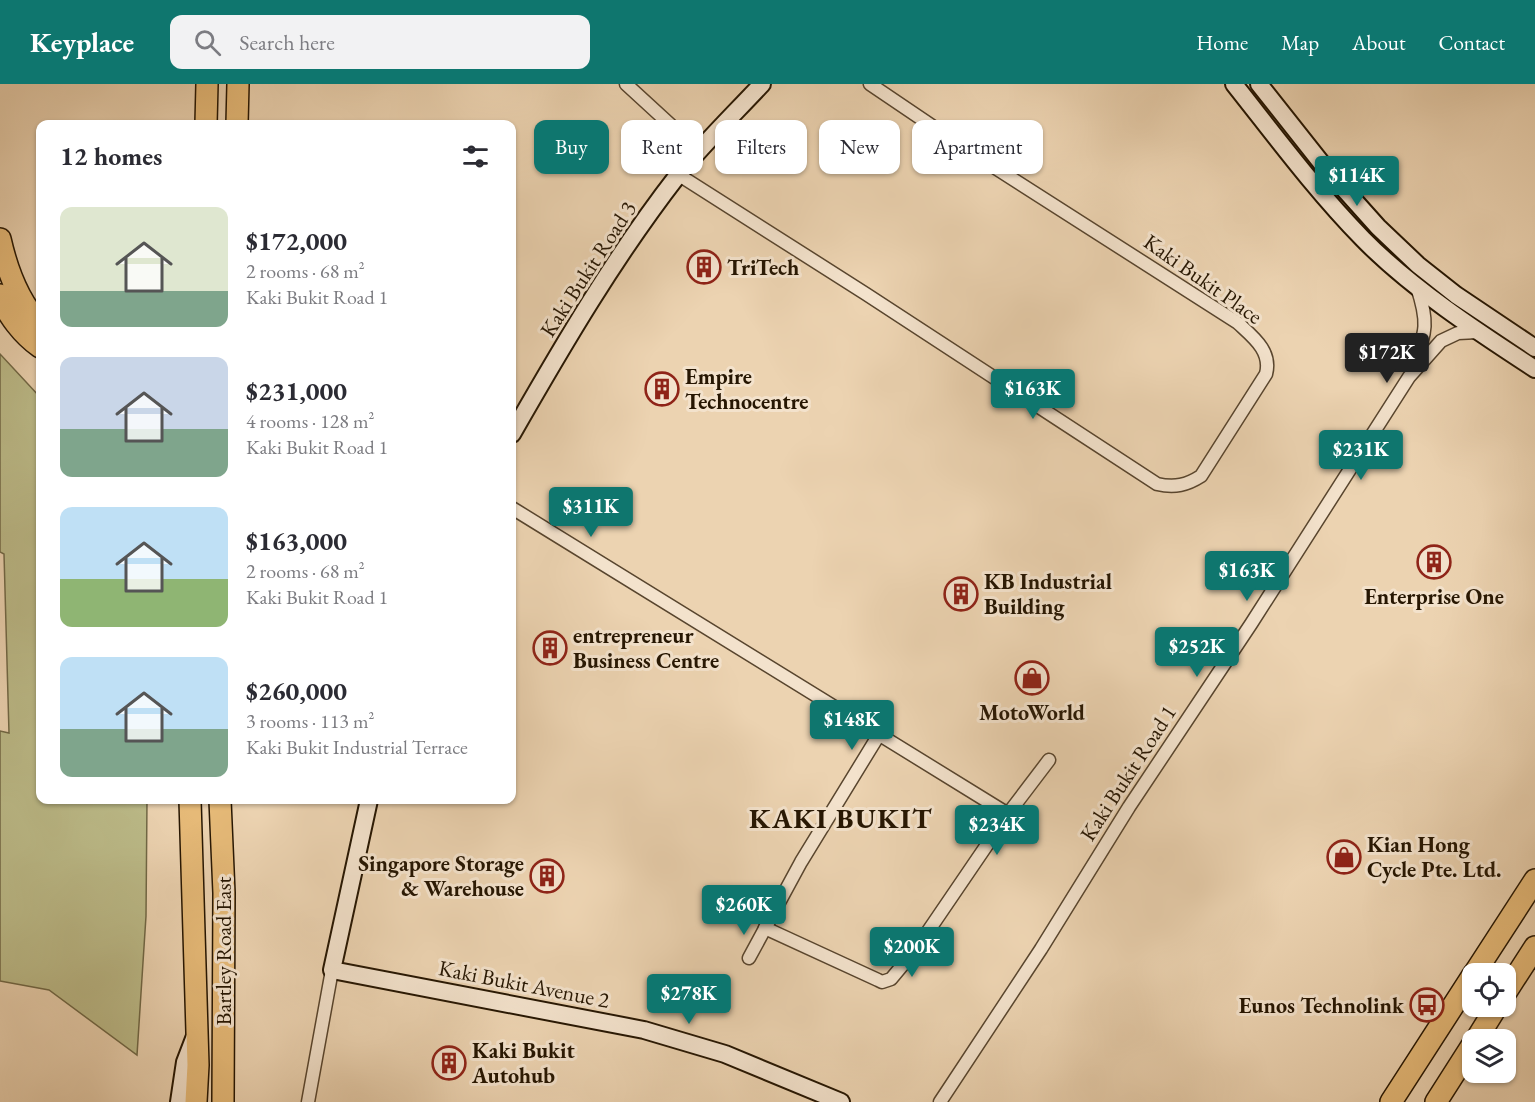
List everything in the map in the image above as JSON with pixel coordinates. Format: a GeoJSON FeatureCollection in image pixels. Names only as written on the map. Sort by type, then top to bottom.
{"type":"FeatureCollection","features":[{"type":"Feature","properties":{"kind":"highway"},"geometry":{"type":"LineString","coordinates":[[206,120],[207,84]]}},
{"type":"Feature","properties":{"kind":"highway"},"geometry":{"type":"LineString","coordinates":[[237,120],[238,84]]}},
{"type":"Feature","properties":{"kind":"highway"},"geometry":{"type":"LineString","coordinates":[[0,239],[5,261],[19,294],[36,320]]}},
{"type":"Feature","properties":{"kind":"highway"},"geometry":{"type":"LineString","coordinates":[[0,295],[26,337],[36,344]]}},
{"type":"Feature","properties":{"kind":"highway","name":"Bartley Road East"},"geometry":{"type":"LineString","coordinates":[[190,804],[198,1065],[196,1102]]}},
{"type":"Feature","properties":{"kind":"highway","name":"Bartley Road East"},"geometry":{"type":"LineString","coordinates":[[220,804],[224,892],[223,1102]]}},
{"type":"Feature","properties":{"kind":"highway"},"geometry":{"type":"LineString","coordinates":[[1481,963],[1535,880]]}},
{"type":"Feature","properties":{"kind":"highway"},"geometry":{"type":"LineString","coordinates":[[1516,977],[1535,947]]}},
{"type":"Feature","properties":{"kind":"highway"},"geometry":{"type":"LineString","coordinates":[[1391,1102],[1462,993]]}},
{"type":"Feature","properties":{"kind":"highway"},"geometry":{"type":"LineString","coordinates":[[1436,1102],[1462,1061]]}},
{"type":"Feature","properties":{"kind":"street"},"geometry":{"type":"LineString","coordinates":[[626,84],[665,120]]}},
{"type":"Feature","properties":{"kind":"street","name":"Kaki Bukit Road 3"},"geometry":{"type":"LineString","coordinates":[[703,147],[762,84]]}},
{"type":"Feature","properties":{"kind":"street","name":"Kaki Bukit Place"},"geometry":{"type":"LineString","coordinates":[[679,175],[1157,484],[1168,487],[1179,486],[1202,476],[1266,374],[1267,357],[1260,345],[1238,323],[969,151],[870,84]]}},
{"type":"Feature","properties":{"kind":"street"},"geometry":{"type":"LineString","coordinates":[[1234,84],[1327,199],[1365,241],[1418,287],[1478,332],[1535,369]]}},
{"type":"Feature","properties":{"kind":"street"},"geometry":{"type":"LineString","coordinates":[[1259,84],[1327,170],[1378,227],[1418,265],[1456,295],[1535,348]]}},
{"type":"Feature","properties":{"kind":"street","name":"Kaki Bukit Road 3"},"geometry":{"type":"LineString","coordinates":[[516,427],[609,273],[679,175]]}},
{"type":"Feature","properties":{"kind":"street","name":"Kaki Bukit Road 1"},"geometry":{"type":"LineString","coordinates":[[1409,377],[1421,342],[1426,317],[1418,287]]}},
{"type":"Feature","properties":{"kind":"street","name":"Kaki Bukit Road 1"},"geometry":{"type":"LineString","coordinates":[[940,1102],[1409,377],[1441,341],[1458,333],[1478,332]]}},
{"type":"Feature","properties":{"kind":"street"},"geometry":{"type":"LineString","coordinates":[[516,510],[1008,814]]}},
{"type":"Feature","properties":{"kind":"street"},"geometry":{"type":"LineString","coordinates":[[749,958],[801,862],[880,733]]}},
{"type":"Feature","properties":{"kind":"street"},"geometry":{"type":"LineString","coordinates":[[765,928],[882,982],[891,979],[916,949],[1008,814],[1048,760]]}},
{"type":"Feature","properties":{"kind":"street"},"geometry":{"type":"LineString","coordinates":[[308,1102],[332,970],[368,804]]}},
{"type":"Feature","properties":{"kind":"street","name":"Kaki Bukit Avenue 2"},"geometry":{"type":"LineString","coordinates":[[332,970],[644,1030],[725,1054],[841,1102]]}},
{"type":"Feature","properties":{"kind":"street","name":"Bartley Road East"},"geometry":{"type":"LineString","coordinates":[[179,1102],[185,1062],[196,1033]]}},
{"type":"Feature","properties":{"kind":"shaded area"},"geometry":{"type":"Polygon","coordinates":[[[0,354],[36,393],[36,804],[147,804],[146,916],[137,1055],[49,990],[0,981],[0,731],[9,733],[4,554],[0,552],[0,354]]]}},
{"type":"Feature","properties":{"kind":"place","name":"TriTech"},"geometry":{"type":"Point","coordinates":[704,267]}},
{"type":"Feature","properties":{"kind":"place","name":"Empire Technocentre"},"geometry":{"type":"Point","coordinates":[662,389]}},
{"type":"Feature","properties":{"kind":"place","name":"Enterprise One"},"geometry":{"type":"Point","coordinates":[1434,562]}},
{"type":"Feature","properties":{"kind":"place","name":"KB Industrial Building"},"geometry":{"type":"Point","coordinates":[961,594]}},
{"type":"Feature","properties":{"kind":"place","name":"entrepreneur Business Centre"},"geometry":{"type":"Point","coordinates":[550,648]}},
{"type":"Feature","properties":{"kind":"place","name":"MotoWorld"},"geometry":{"type":"Point","coordinates":[1032,678]}},
{"type":"Feature","properties":{"kind":"place","name":"Kian Hong Cycle Pte. Ltd."},"geometry":{"type":"Point","coordinates":[1344,857]}},
{"type":"Feature","properties":{"kind":"place","name":"Singapore Storage & Warehouse"},"geometry":{"type":"Point","coordinates":[547,876]}},
{"type":"Feature","properties":{"kind":"place","name":"Eunos Technolink"},"geometry":{"type":"Point","coordinates":[1427,1005]}},
{"type":"Feature","properties":{"kind":"place","name":"Kaki Bukit Autohub"},"geometry":{"type":"Point","coordinates":[449,1063]}},
{"type":"Feature","properties":{"kind":"district","name":"KAKI BUKIT"},"geometry":{"type":"Point","coordinates":[841,818]}}]}
